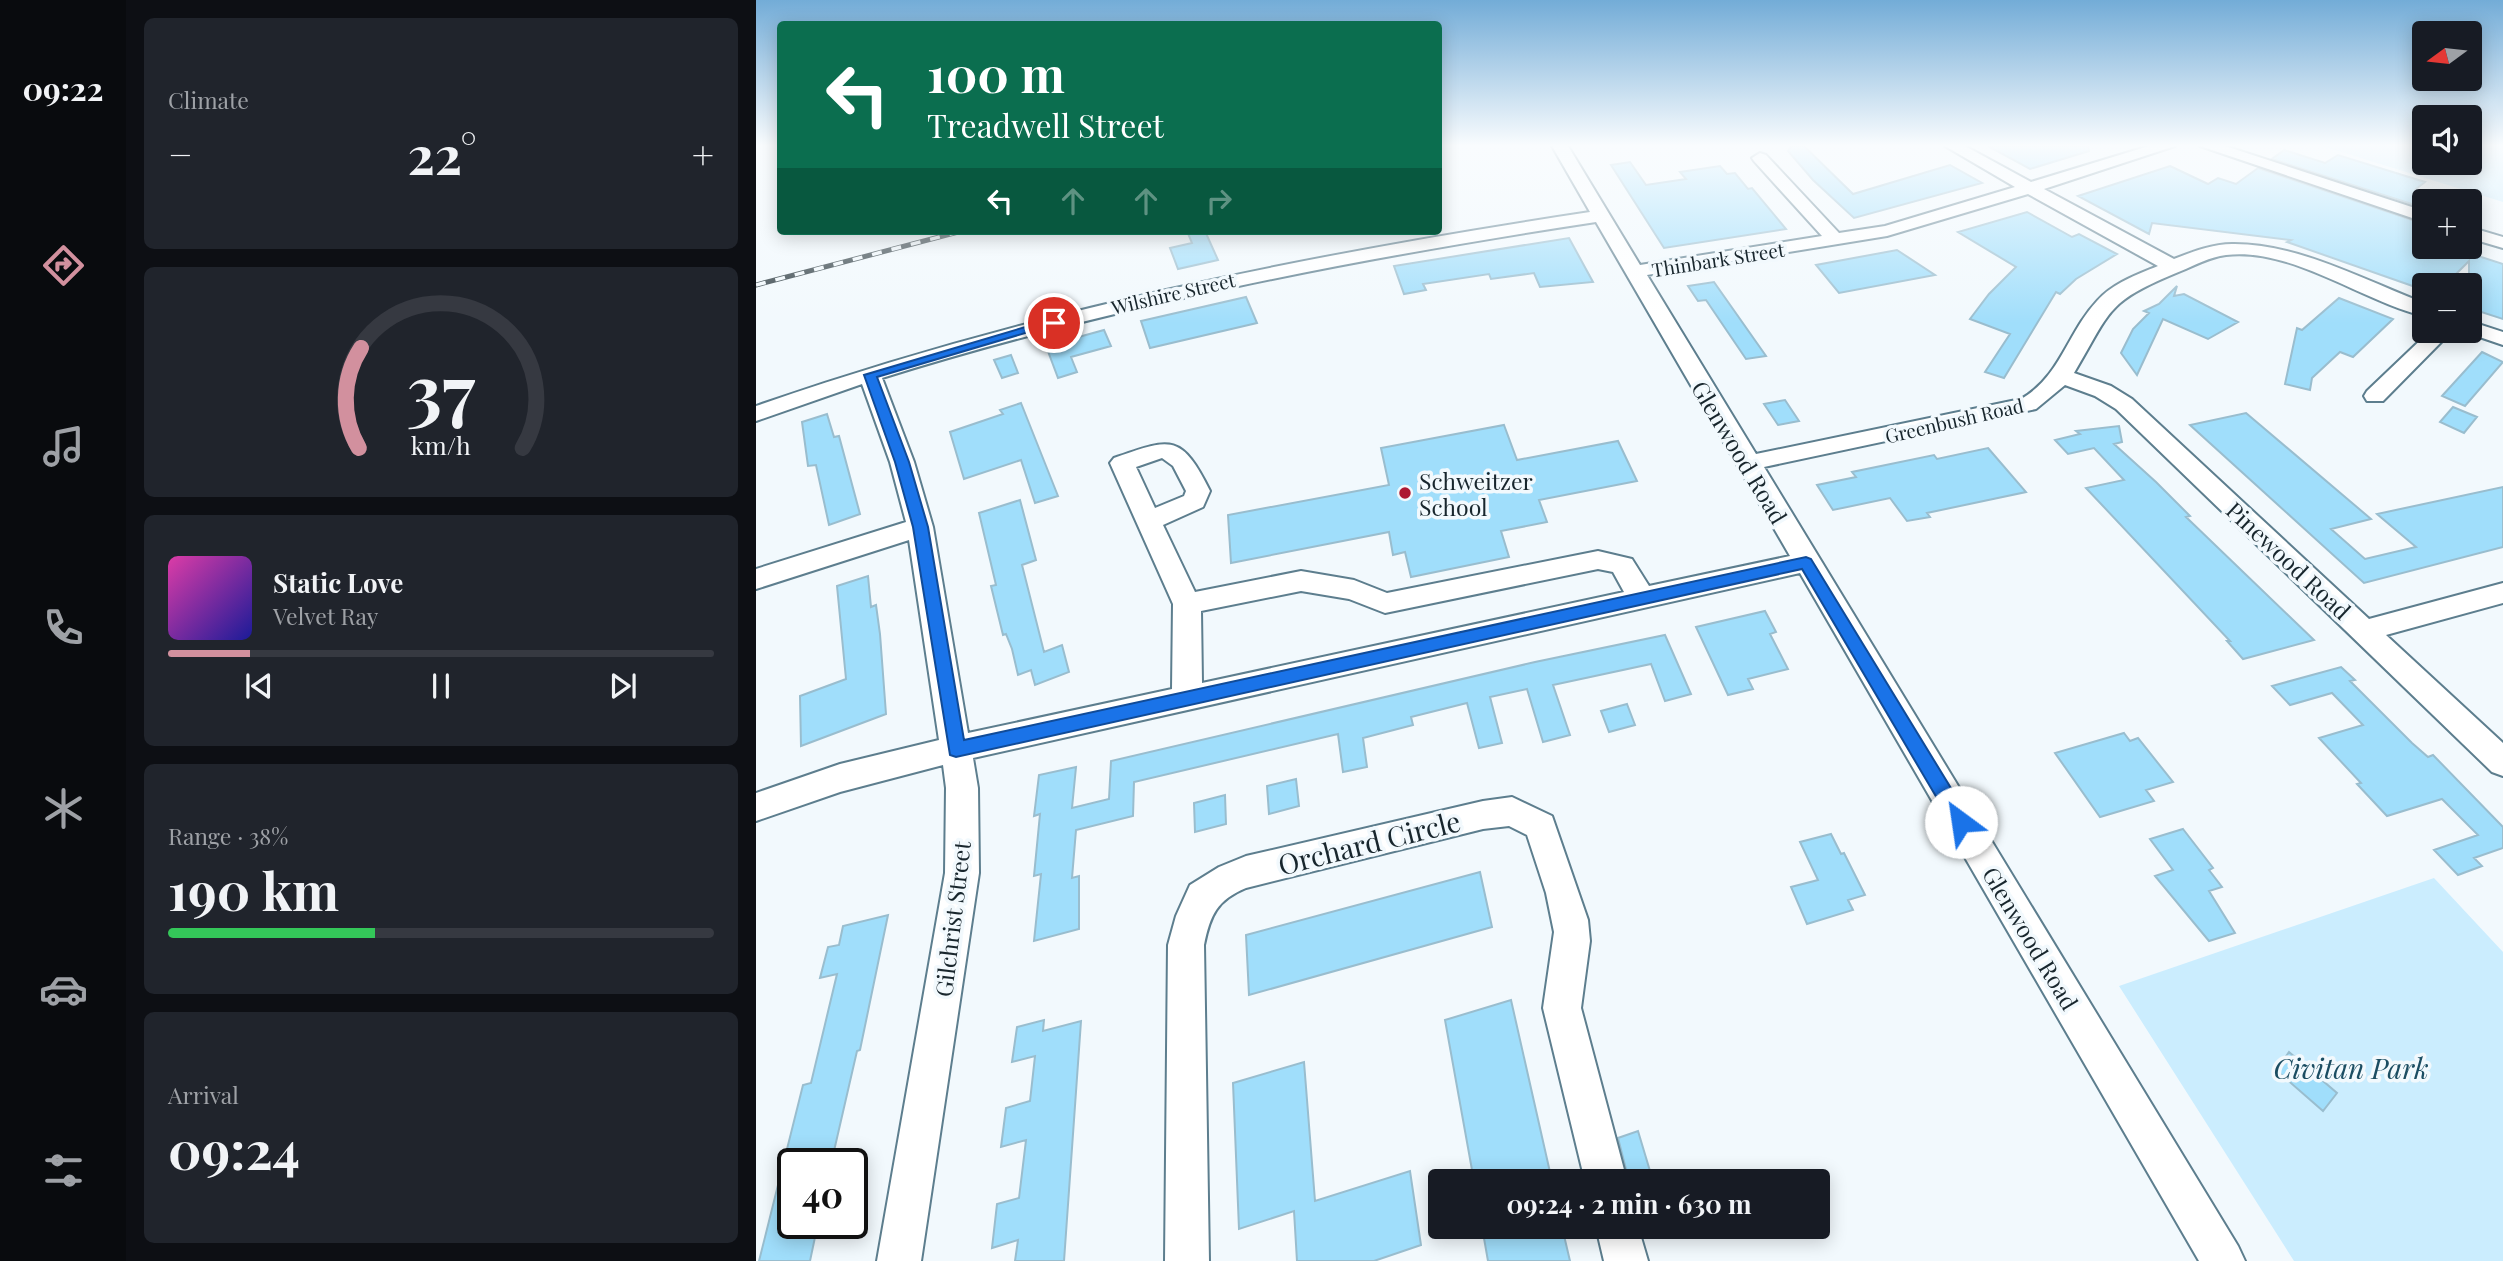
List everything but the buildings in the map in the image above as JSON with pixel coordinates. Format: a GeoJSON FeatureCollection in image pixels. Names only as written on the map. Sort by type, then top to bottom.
{"type":"FeatureCollection","features":[{"type":"Feature","properties":{"kind":"street","name":"Glenwood Road"},"geometry":{"type":"LineString","coordinates":[[1594,205],[2223,1261]]}},
{"type":"Feature","properties":{"kind":"street"},"geometry":{"type":"LineString","coordinates":[[1803,205],[1835,240]]}},
{"type":"Feature","properties":{"kind":"street","name":"Thinbark Street"},"geometry":{"type":"LineString","coordinates":[[1632,272],[1887,231],[1974,205]]}},
{"type":"Feature","properties":{"kind":"street"},"geometry":{"type":"LineString","coordinates":[[2061,205],[2174,267]]}},
{"type":"Feature","properties":{"kind":"street"},"geometry":{"type":"LineString","coordinates":[[2387,205],[2412,213]]}},
{"type":"Feature","properties":{"kind":"street","name":"Wilshire Street"},"geometry":{"type":"LineString","coordinates":[[756,414],[870,375],[1065,319],[1222,281],[1393,248],[1600,216]]}},
{"type":"Feature","properties":{"kind":"street"},"geometry":{"type":"LineString","coordinates":[[2482,236],[2503,243]]}},
{"type":"Feature","properties":{"kind":"street","name":"Greenbush Road"},"geometry":{"type":"LineString","coordinates":[[1746,463],[2010,411],[2044,396],[2063,377],[2101,309],[2133,283],[2222,250],[2255,250],[2283,258],[2412,306]]}},
{"type":"Feature","properties":{"kind":"street"},"geometry":{"type":"LineString","coordinates":[[2482,332],[2503,339]]}},
{"type":"Feature","properties":{"kind":"street"},"geometry":{"type":"LineString","coordinates":[[2375,396],[2430,343]]}},
{"type":"Feature","properties":{"kind":"street","name":"Gilchrist Street"},"geometry":{"type":"LineString","coordinates":[[870,375],[902,462],[920,527],[962,788],[962,873],[899,1261]]}},
{"type":"Feature","properties":{"kind":"street","name":"Pinewood Road"},"geometry":{"type":"LineString","coordinates":[[2063,377],[2103,391],[2124,404],[2503,763]]}},
{"type":"Feature","properties":{"kind":"street"},"geometry":{"type":"LineString","coordinates":[[1149,522],[1187,604],[1187,699]]}},
{"type":"Feature","properties":{"kind":"street"},"geometry":{"type":"LineString","coordinates":[[756,579],[920,527]]}},
{"type":"Feature","properties":{"kind":"street"},"geometry":{"type":"LineString","coordinates":[[1187,604],[1301,581],[1354,590],[1385,603],[1598,560],[1616,559],[1627,569],[1641,599]]}},
{"type":"Feature","properties":{"kind":"street"},"geometry":{"type":"LineString","coordinates":[[756,807],[840,778],[956,749],[1806,562]]}},
{"type":"Feature","properties":{"kind":"street"},"geometry":{"type":"LineString","coordinates":[[2364,631],[2503,593]]}},
{"type":"Feature","properties":{"kind":"street","name":"Orchard Circle"},"geometry":{"type":"LineString","coordinates":[[1187,1261],[1186,945],[1194,908],[1215,883],[1246,872],[1483,815],[1512,811],[1540,826],[1552,860],[1572,931],[1562,989],[1562,1008],[1603,1169]]}},
{"type":"Feature","properties":{"kind":"street"},"geometry":{"type":"LineString","coordinates":[[1620,1239],[1626,1261]]}},
{"type":"Feature","properties":{"kind":"green space","name":"Civitan Park"},"geometry":{"type":"Polygon","coordinates":[[[2434,878],[2503,952],[2503,1261],[2294,1261],[2119,986],[2434,878]]]}},
{"type":"Feature","properties":{"kind":"railway"},"geometry":{"type":"LineString","coordinates":[[756,285],[947,235]]}},
{"type":"Feature","properties":{"kind":"place","name":"Schweitzer School"},"geometry":{"type":"Point","coordinates":[1405,493]}},
{"type":"Feature","properties":{"kind":"route"},"geometry":{"type":"LineString","coordinates":[[1054,323],[870,375],[902,462],[920,527],[956,749],[1806,562],[1961,822]]}}]}
